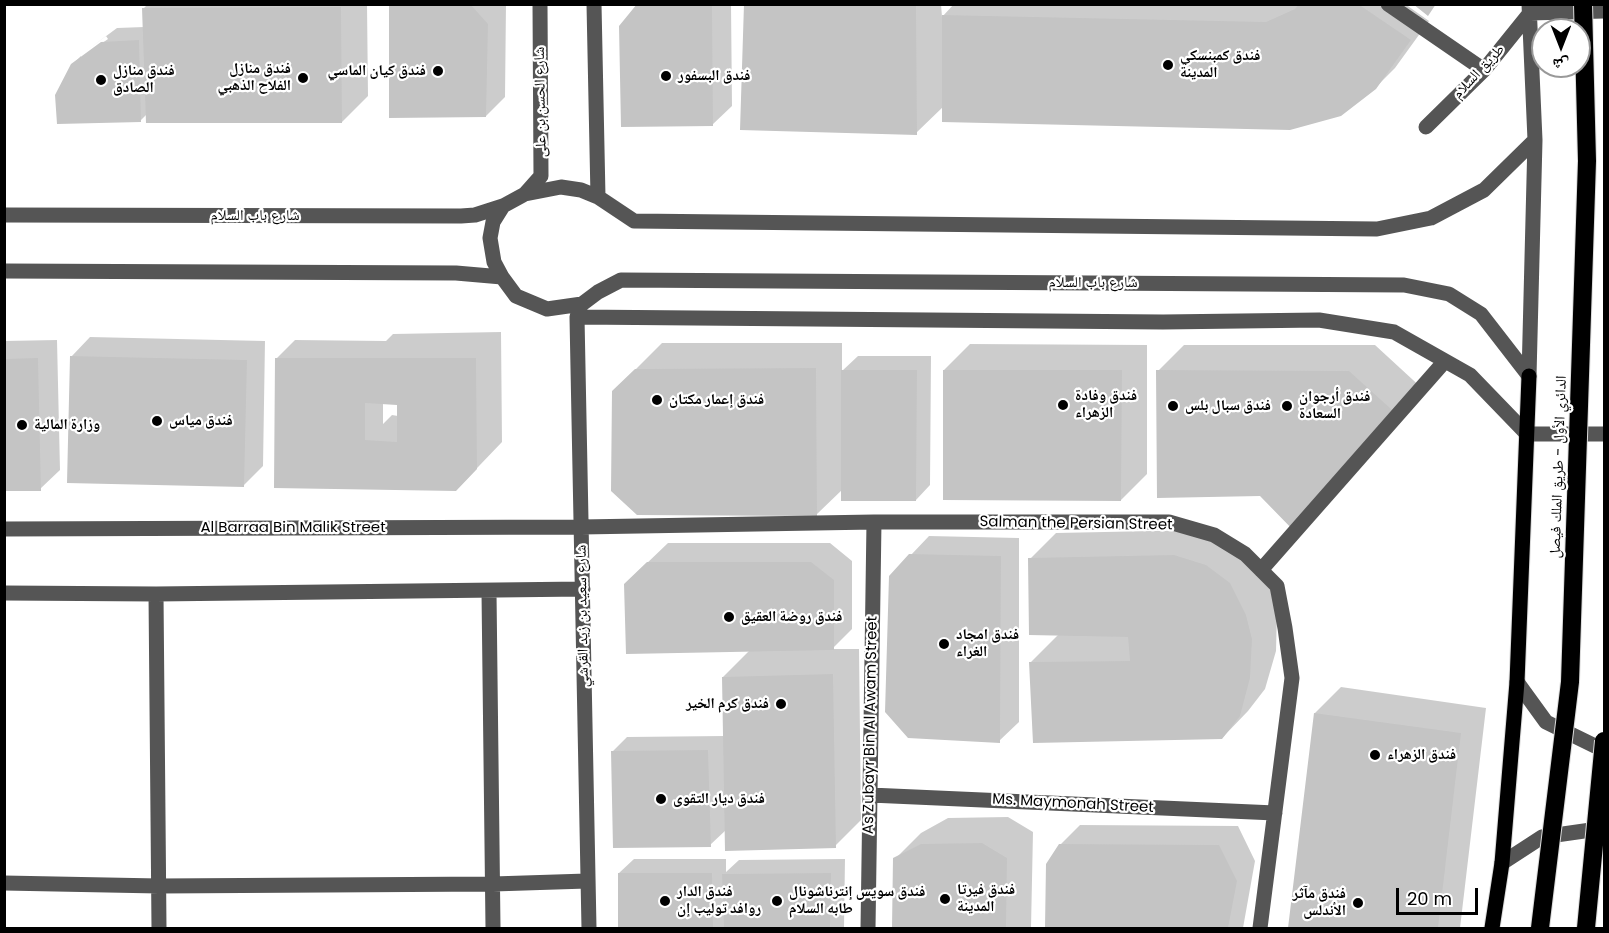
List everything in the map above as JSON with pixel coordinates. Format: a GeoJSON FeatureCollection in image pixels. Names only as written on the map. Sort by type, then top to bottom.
{"type":"FeatureCollection","features":[{"type":"Feature","properties":{"kind":"highway","name":"الدائري الأول - طريق الملك فيصل"},"geometry":{"type":"LineString","coordinates":[[1540,928],[1570,682],[1587,161],[1582,4]]}},
{"type":"Feature","properties":{"kind":"highway"},"geometry":{"type":"LineString","coordinates":[[1586,928],[1605,743]]}},
{"type":"Feature","properties":{"kind":"main road"},"geometry":{"type":"LineString","coordinates":[[1492,928],[1502,863],[1517,682],[1529,376]]}},
{"type":"Feature","properties":{"kind":"street","name":"شارع الحسن بن على"},"geometry":{"type":"LineString","coordinates":[[525,194],[541,176],[540,4]]}},
{"type":"Feature","properties":{"kind":"street"},"geometry":{"type":"LineString","coordinates":[[594,4],[598,197]]}},
{"type":"Feature","properties":{"kind":"street"},"geometry":{"type":"LineString","coordinates":[[1388,4],[1484,70]]}},
{"type":"Feature","properties":{"kind":"street"},"geometry":{"type":"LineString","coordinates":[[1529,376],[1535,140],[1530,9],[1605,11]]}},
{"type":"Feature","properties":{"kind":"street","name":"طريق السلام"},"geometry":{"type":"LineString","coordinates":[[1425,127],[1484,70],[1530,9]]}},
{"type":"Feature","properties":{"kind":"street"},"geometry":{"type":"LineString","coordinates":[[525,194],[561,187],[581,190],[598,197],[634,221],[1377,228],[1431,218],[1484,190],[1535,140]]}},
{"type":"Feature","properties":{"kind":"street","name":"شارع باب السلام"},"geometry":{"type":"LineString","coordinates":[[4,215],[461,216],[475,215],[503,206],[525,194]]}},
{"type":"Feature","properties":{"kind":"street"},"geometry":{"type":"LineString","coordinates":[[503,206],[494,222],[490,238],[494,262],[516,296],[547,309],[1163,322],[1319,320],[1394,332],[1470,375],[1527,434],[1605,434]]}},
{"type":"Feature","properties":{"kind":"street"},"geometry":{"type":"LineString","coordinates":[[4,271],[444,273],[502,277]]}},
{"type":"Feature","properties":{"kind":"street","name":"شارع باب السلام"},"geometry":{"type":"LineString","coordinates":[[580,311],[598,291],[621,280],[1404,285],[1449,294],[1481,315],[1529,376]]}},
{"type":"Feature","properties":{"kind":"street","name":"شارع سعيد بن زيد القرشي"},"geometry":{"type":"LineString","coordinates":[[580,311],[581,527],[589,928]]}},
{"type":"Feature","properties":{"kind":"street"},"geometry":{"type":"LineString","coordinates":[[1261,570],[1445,361]]}},
{"type":"Feature","properties":{"kind":"street","name":"Salman the Persian Street"},"geometry":{"type":"LineString","coordinates":[[581,527],[874,522],[1169,522],[1214,535],[1245,555],[1276,586],[1292,678],[1260,928]]}},
{"type":"Feature","properties":{"kind":"street","name":"As Zubayr Bin Al Awam Street"},"geometry":{"type":"LineString","coordinates":[[868,928],[874,522]]}},
{"type":"Feature","properties":{"kind":"street","name":"Al Barraa Bin Malik Street"},"geometry":{"type":"LineString","coordinates":[[4,529],[581,527]]}},
{"type":"Feature","properties":{"kind":"street"},"geometry":{"type":"LineString","coordinates":[[4,593],[489,592],[583,589]]}},
{"type":"Feature","properties":{"kind":"street"},"geometry":{"type":"LineString","coordinates":[[489,592],[493,928]]}},
{"type":"Feature","properties":{"kind":"street"},"geometry":{"type":"LineString","coordinates":[[156,594],[159,928]]}},
{"type":"Feature","properties":{"kind":"street"},"geometry":{"type":"LineString","coordinates":[[1517,682],[1546,722],[1595,746],[1605,743]]}},
{"type":"Feature","properties":{"kind":"street","name":"Ms. Maymonah Street"},"geometry":{"type":"LineString","coordinates":[[870,795],[1275,813]]}},
{"type":"Feature","properties":{"kind":"street"},"geometry":{"type":"LineString","coordinates":[[1502,863],[1542,837],[1591,830],[1605,835]]}},
{"type":"Feature","properties":{"kind":"street"},"geometry":{"type":"LineString","coordinates":[[4,883],[493,884],[587,881]]}},
{"type":"Feature","properties":{"kind":"building","name":"فندق البسفور"},"geometry":{"type":"Polygon","coordinates":[[[637,4],[712,4],[713,126],[621,127],[619,26],[637,4]]]}},
{"type":"Feature","properties":{"kind":"building"},"geometry":{"type":"Polygon","coordinates":[[[744,4],[916,5],[917,135],[740,130],[744,4]]]}},
{"type":"Feature","properties":{"kind":"building","name":"فندق كمبنسكي المدينة"},"geometry":{"type":"Polygon","coordinates":[[[1299,4],[1358,4],[1411,40],[1376,89],[1341,116],[1290,130],[942,122],[942,15],[1266,22],[1295,9],[1299,4]]]}},
{"type":"Feature","properties":{"kind":"building"},"geometry":{"type":"Polygon","coordinates":[[[1413,4],[1436,4],[1428,16],[1413,4]]]}},
{"type":"Feature","properties":{"kind":"building","name":"فندق كيان الماسي"},"geometry":{"type":"Polygon","coordinates":[[[389,5],[471,5],[488,24],[486,117],[389,118],[389,5]]]}},
{"type":"Feature","properties":{"kind":"building"},"geometry":{"type":"Polygon","coordinates":[[[341,7],[342,123],[146,123],[142,8],[341,7]]]}},
{"type":"Feature","properties":{"kind":"building","name":"فندق منازل الصادق"},"geometry":{"type":"Polygon","coordinates":[[[139,40],[141,122],[57,124],[55,95],[71,64],[101,42],[139,40]]]}},
{"type":"Feature","properties":{"kind":"building","name":"فندق مياس"},"geometry":{"type":"Polygon","coordinates":[[[70,356],[247,360],[244,487],[67,483],[70,356]]]}},
{"type":"Feature","properties":{"kind":"building","name":"وزارة المالية"},"geometry":{"type":"Polygon","coordinates":[[[38,358],[41,491],[4,491],[4,359],[38,358]]]}},
{"type":"Feature","properties":{"kind":"building"},"geometry":{"type":"Polygon","coordinates":[[[275,358],[476,358],[477,469],[456,491],[274,488],[275,358]],[[365,403],[365,440],[397,442],[397,405],[365,403]]]}},
{"type":"Feature","properties":{"kind":"building"},"geometry":{"type":"Polygon","coordinates":[[[816,368],[817,516],[637,515],[611,491],[612,391],[635,369],[816,368]]]}},
{"type":"Feature","properties":{"kind":"building"},"geometry":{"type":"Polygon","coordinates":[[[841,370],[917,370],[916,501],[841,501],[841,370]]]}},
{"type":"Feature","properties":{"kind":"building"},"geometry":{"type":"Polygon","coordinates":[[[943,370],[1122,370],[1121,501],[943,500],[943,370]]]}},
{"type":"Feature","properties":{"kind":"building"},"geometry":{"type":"Polygon","coordinates":[[[1156,370],[1349,371],[1401,418],[1297,534],[1260,496],[1157,498],[1156,370]]]}},
{"type":"Feature","properties":{"kind":"building","name":"فندق امجاد الغراء"},"geometry":{"type":"Polygon","coordinates":[[[909,554],[1001,556],[1000,743],[908,738],[885,712],[889,576],[909,554]]]}},
{"type":"Feature","properties":{"kind":"building"},"geometry":{"type":"Polygon","coordinates":[[[1174,555],[1206,565],[1230,583],[1246,615],[1252,639],[1250,678],[1240,716],[1222,739],[1033,743],[1029,662],[1130,661],[1128,637],[1029,635],[1028,558],[1174,555]]]}},
{"type":"Feature","properties":{"kind":"building","name":"فندق روضة العقيق"},"geometry":{"type":"Polygon","coordinates":[[[647,562],[811,562],[834,580],[834,650],[626,654],[624,584],[647,562]]]}},
{"type":"Feature","properties":{"kind":"building"},"geometry":{"type":"Polygon","coordinates":[[[833,674],[836,848],[725,851],[722,677],[833,674]]]}},
{"type":"Feature","properties":{"kind":"building"},"geometry":{"type":"Polygon","coordinates":[[[1314,713],[1461,733],[1438,928],[1288,928],[1314,713]]]}},
{"type":"Feature","properties":{"kind":"building","name":"فندق ديار التقوى"},"geometry":{"type":"Polygon","coordinates":[[[708,750],[711,847],[613,848],[611,751],[708,750]]]}},
{"type":"Feature","properties":{"kind":"building"},"geometry":{"type":"Polygon","coordinates":[[[982,843],[1007,858],[1006,928],[892,928],[893,858],[921,844],[982,843]]]}},
{"type":"Feature","properties":{"kind":"building"},"geometry":{"type":"Polygon","coordinates":[[[1059,844],[1219,845],[1237,881],[1228,928],[1045,928],[1046,864],[1059,844]]]}},
{"type":"Feature","properties":{"kind":"building","name":"فندق الدار روافد توليب إن"},"geometry":{"type":"Polygon","coordinates":[[[618,873],[712,873],[713,928],[618,928],[618,873]]]}},
{"type":"Feature","properties":{"kind":"building","name":"فندق سويس إنترناشونال طابه السلام"},"geometry":{"type":"Polygon","coordinates":[[[831,873],[830,928],[724,928],[722,874],[831,873]]]}},
{"type":"Feature","properties":{"kind":"place","name":"فندق كمبنسكي المدينة"},"geometry":{"type":"Point","coordinates":[1168,65]}},
{"type":"Feature","properties":{"kind":"place","name":"فندق كيان الماسي"},"geometry":{"type":"Point","coordinates":[438,71]}},
{"type":"Feature","properties":{"kind":"place","name":"فندق البسفور"},"geometry":{"type":"Point","coordinates":[666,76]}},
{"type":"Feature","properties":{"kind":"place","name":"فندق منازل الفلاح الذهبي"},"geometry":{"type":"Point","coordinates":[303,78]}},
{"type":"Feature","properties":{"kind":"place","name":"فندق منازل الصادق"},"geometry":{"type":"Point","coordinates":[101,80]}},
{"type":"Feature","properties":{"kind":"place","name":"فندق إعمار مكتان"},"geometry":{"type":"Point","coordinates":[657,400]}},
{"type":"Feature","properties":{"kind":"place","name":"فندق وفادة الزهراء"},"geometry":{"type":"Point","coordinates":[1063,405]}},
{"type":"Feature","properties":{"kind":"place","name":"فندق سبال بلس"},"geometry":{"type":"Point","coordinates":[1173,406]}},
{"type":"Feature","properties":{"kind":"place","name":"فندق أرجوان السعادة"},"geometry":{"type":"Point","coordinates":[1287,406]}},
{"type":"Feature","properties":{"kind":"place","name":"فندق مياس"},"geometry":{"type":"Point","coordinates":[157,421]}},
{"type":"Feature","properties":{"kind":"place","name":"وزارة المالية"},"geometry":{"type":"Point","coordinates":[22,425]}},
{"type":"Feature","properties":{"kind":"place","name":"فندق روضة العقيق"},"geometry":{"type":"Point","coordinates":[729,617]}},
{"type":"Feature","properties":{"kind":"place","name":"فندق امجاد الغراء"},"geometry":{"type":"Point","coordinates":[944,644]}},
{"type":"Feature","properties":{"kind":"place","name":"فندق كرم الخير"},"geometry":{"type":"Point","coordinates":[781,704]}},
{"type":"Feature","properties":{"kind":"place","name":"فندق الزهراء"},"geometry":{"type":"Point","coordinates":[1375,755]}},
{"type":"Feature","properties":{"kind":"place","name":"فندق ديار التقوى"},"geometry":{"type":"Point","coordinates":[661,799]}},
{"type":"Feature","properties":{"kind":"place","name":"فندق فيرتا المدينة"},"geometry":{"type":"Point","coordinates":[945,899]}},
{"type":"Feature","properties":{"kind":"place","name":"فندق الدار روافد توليب إن"},"geometry":{"type":"Point","coordinates":[665,901]}},
{"type":"Feature","properties":{"kind":"place","name":"فندق سويس إنترناشونال طابه السلام"},"geometry":{"type":"Point","coordinates":[777,901]}},
{"type":"Feature","properties":{"kind":"place","name":"فندق مآثر الأندلس"},"geometry":{"type":"Point","coordinates":[1358,903]}}]}
